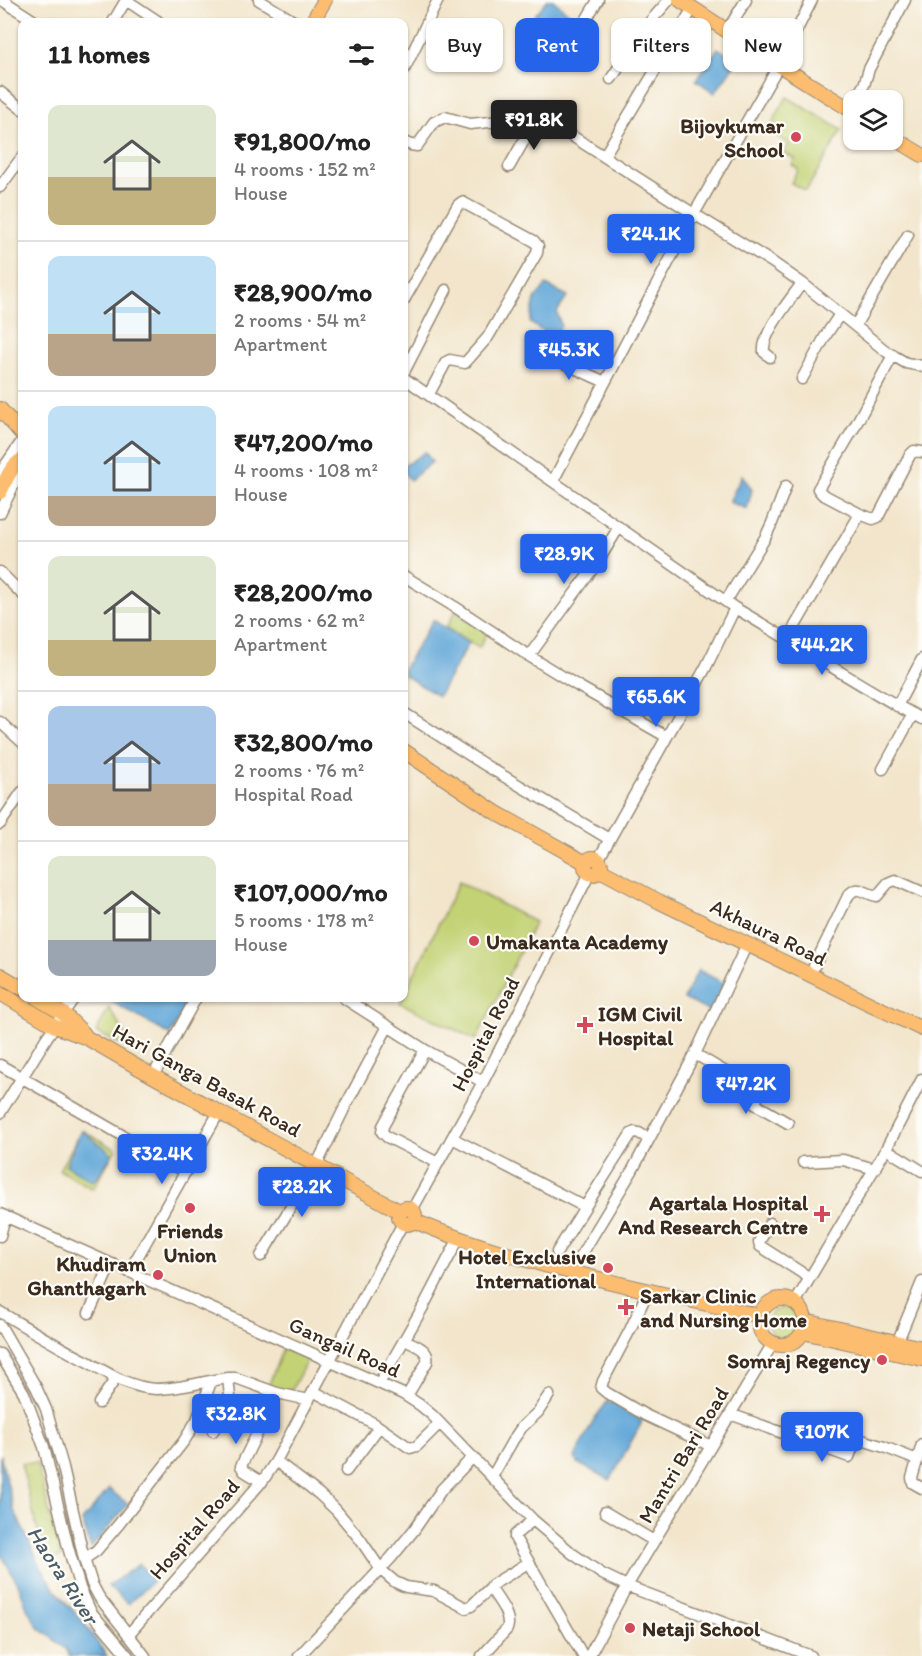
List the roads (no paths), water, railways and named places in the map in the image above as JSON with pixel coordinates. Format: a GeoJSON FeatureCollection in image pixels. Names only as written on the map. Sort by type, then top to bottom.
{"type":"FeatureCollection","features":[{"type":"Feature","properties":{"kind":"main road"},"geometry":{"type":"LineString","coordinates":[[314,18],[325,0]]}},
{"type":"Feature","properties":{"kind":"main road"},"geometry":{"type":"LineString","coordinates":[[680,0],[723,28]]}},
{"type":"Feature","properties":{"kind":"main road"},"geometry":{"type":"LineString","coordinates":[[791,72],[843,101]]}},
{"type":"Feature","properties":{"kind":"main road"},"geometry":{"type":"LineString","coordinates":[[903,144],[922,155]]}},
{"type":"Feature","properties":{"kind":"main road"},"geometry":{"type":"LineString","coordinates":[[0,409],[18,429]]}},
{"type":"Feature","properties":{"kind":"main road"},"geometry":{"type":"LineString","coordinates":[[0,492],[18,462]]}},
{"type":"Feature","properties":{"kind":"main road","name":"Akhaura Road"},"geometry":{"type":"LineString","coordinates":[[408,754],[495,812],[660,902],[922,1029]]}},
{"type":"Feature","properties":{"kind":"main road"},"geometry":{"type":"LineString","coordinates":[[0,975],[18,986]]}},
{"type":"Feature","properties":{"kind":"main road"},"geometry":{"type":"LineString","coordinates":[[0,984],[18,995]]}},
{"type":"Feature","properties":{"kind":"main road"},"geometry":{"type":"LineString","coordinates":[[0,993],[18,1001]]}},
{"type":"Feature","properties":{"kind":"main road"},"geometry":{"type":"LineString","coordinates":[[20,1002],[59,1020]]}},
{"type":"Feature","properties":{"kind":"main road"},"geometry":{"type":"LineString","coordinates":[[30,1002],[59,1020]]}},
{"type":"Feature","properties":{"kind":"main road"},"geometry":{"type":"LineString","coordinates":[[41,1002],[59,1020]]}},
{"type":"Feature","properties":{"kind":"main road","name":"Hari Ganga Basak Road"},"geometry":{"type":"LineString","coordinates":[[59,1020],[153,1076],[317,1164],[407,1216],[459,1238],[571,1272],[760,1316]]}},
{"type":"Feature","properties":{"kind":"main road"},"geometry":{"type":"LineString","coordinates":[[789,1300],[800,1308],[804,1326],[800,1337],[790,1343],[778,1344],[767,1339],[760,1329],[760,1316],[775,1301],[789,1300]]}},
{"type":"Feature","properties":{"kind":"main road"},"geometry":{"type":"LineString","coordinates":[[804,1326],[922,1348]]}},
{"type":"Feature","properties":{"kind":"main road"},"geometry":{"type":"LineString","coordinates":[[804,1326],[922,1359]]}},
{"type":"Feature","properties":{"kind":"street"},"geometry":{"type":"LineString","coordinates":[[2,0],[30,18]]}},
{"type":"Feature","properties":{"kind":"street"},"geometry":{"type":"LineString","coordinates":[[115,18],[126,0],[153,18]]}},
{"type":"Feature","properties":{"kind":"street"},"geometry":{"type":"LineString","coordinates":[[259,0],[288,18]]}},
{"type":"Feature","properties":{"kind":"street"},"geometry":{"type":"LineString","coordinates":[[408,62],[438,0]]}},
{"type":"Feature","properties":{"kind":"street"},"geometry":{"type":"LineString","coordinates":[[587,18],[598,0]]}},
{"type":"Feature","properties":{"kind":"street"},"geometry":{"type":"LineString","coordinates":[[611,79],[648,24],[669,0]]}},
{"type":"Feature","properties":{"kind":"street"},"geometry":{"type":"LineString","coordinates":[[735,18],[746,0]]}},
{"type":"Feature","properties":{"kind":"street"},"geometry":{"type":"LineString","coordinates":[[803,18],[812,0]]}},
{"type":"Feature","properties":{"kind":"street"},"geometry":{"type":"LineString","coordinates":[[861,90],[904,0]]}},
{"type":"Feature","properties":{"kind":"street"},"geometry":{"type":"LineString","coordinates":[[604,156],[693,9]]}},
{"type":"Feature","properties":{"kind":"street"},"geometry":{"type":"LineString","coordinates":[[553,481],[694,214],[775,72]]}},
{"type":"Feature","properties":{"kind":"street"},"geometry":{"type":"LineString","coordinates":[[0,92],[18,106]]}},
{"type":"Feature","properties":{"kind":"street"},"geometry":{"type":"LineString","coordinates":[[408,144],[417,146],[434,122],[445,117],[470,124],[508,119],[534,121],[572,136],[772,262],[893,355],[906,363],[922,366]]}},
{"type":"Feature","properties":{"kind":"street"},"geometry":{"type":"LineString","coordinates":[[509,167],[534,121]]}},
{"type":"Feature","properties":{"kind":"street"},"geometry":{"type":"LineString","coordinates":[[0,187],[18,163]]}},
{"type":"Feature","properties":{"kind":"street"},"geometry":{"type":"LineString","coordinates":[[408,293],[462,202],[534,241],[538,246],[537,253],[488,337],[467,362],[462,364],[450,360],[446,362],[429,394]]}},
{"type":"Feature","properties":{"kind":"street"},"geometry":{"type":"LineString","coordinates":[[855,326],[908,235]]}},
{"type":"Feature","properties":{"kind":"street"},"geometry":{"type":"LineString","coordinates":[[770,357],[764,352],[765,340],[802,283]]}},
{"type":"Feature","properties":{"kind":"street"},"geometry":{"type":"LineString","coordinates":[[408,364],[446,290]]}},
{"type":"Feature","properties":{"kind":"street"},"geometry":{"type":"LineString","coordinates":[[802,379],[840,314]]}},
{"type":"Feature","properties":{"kind":"street"},"geometry":{"type":"LineString","coordinates":[[544,354],[605,382]]}},
{"type":"Feature","properties":{"kind":"street"},"geometry":{"type":"LineString","coordinates":[[893,355],[818,489],[822,494],[873,519],[878,517],[910,455],[915,451],[922,452]]}},
{"type":"Feature","properties":{"kind":"street"},"geometry":{"type":"LineString","coordinates":[[408,381],[731,604],[918,717],[883,769]]}},
{"type":"Feature","properties":{"kind":"street"},"geometry":{"type":"LineString","coordinates":[[0,472],[18,446]]}},
{"type":"Feature","properties":{"kind":"street"},"geometry":{"type":"LineString","coordinates":[[0,513],[18,476]]}},
{"type":"Feature","properties":{"kind":"street","name":"Hospital Road"},"geometry":{"type":"LineString","coordinates":[[128,1635],[262,1482],[276,1461],[407,1216],[483,1082],[593,866],[706,667],[731,604],[772,523],[786,486]]}},
{"type":"Feature","properties":{"kind":"street"},"geometry":{"type":"LineString","coordinates":[[788,638],[860,514]]}},
{"type":"Feature","properties":{"kind":"street"},"geometry":{"type":"LineString","coordinates":[[529,656],[597,563],[619,527]]}},
{"type":"Feature","properties":{"kind":"street"},"geometry":{"type":"LineString","coordinates":[[0,573],[18,590]]}},
{"type":"Feature","properties":{"kind":"street"},"geometry":{"type":"LineString","coordinates":[[408,582],[455,607],[578,686],[667,736]]}},
{"type":"Feature","properties":{"kind":"street"},"geometry":{"type":"LineString","coordinates":[[897,706],[922,659]]}},
{"type":"Feature","properties":{"kind":"street"},"geometry":{"type":"LineString","coordinates":[[408,716],[609,839]]}},
{"type":"Feature","properties":{"kind":"street"},"geometry":{"type":"LineString","coordinates":[[0,722],[18,738]]}},
{"type":"Feature","properties":{"kind":"street"},"geometry":{"type":"LineString","coordinates":[[0,824],[18,798]]}},
{"type":"Feature","properties":{"kind":"street"},"geometry":{"type":"LineString","coordinates":[[810,975],[848,896],[855,889],[877,896],[888,883],[895,880],[922,892]]}},
{"type":"Feature","properties":{"kind":"street"},"geometry":{"type":"LineString","coordinates":[[571,1272],[632,1171],[695,1054],[747,944]]}},
{"type":"Feature","properties":{"kind":"street"},"geometry":{"type":"LineString","coordinates":[[0,1113],[71,1002]]}},
{"type":"Feature","properties":{"kind":"street"},"geometry":{"type":"LineString","coordinates":[[153,1076],[194,1002]]}},
{"type":"Feature","properties":{"kind":"street"},"geometry":{"type":"LineString","coordinates":[[350,1002],[425,1050],[483,1082]]}},
{"type":"Feature","properties":{"kind":"street"},"geometry":{"type":"LineString","coordinates":[[261,1256],[317,1164],[346,1103],[388,1026]]}},
{"type":"Feature","properties":{"kind":"street"},"geometry":{"type":"LineString","coordinates":[[425,1050],[383,1126],[382,1132],[387,1137],[438,1163]]}},
{"type":"Feature","properties":{"kind":"street"},"geometry":{"type":"LineString","coordinates":[[695,1054],[760,1088],[755,1104],[788,1123]]}},
{"type":"Feature","properties":{"kind":"street"},"geometry":{"type":"LineString","coordinates":[[0,1065],[186,1172]]}},
{"type":"Feature","properties":{"kind":"street"},"geometry":{"type":"LineString","coordinates":[[795,1304],[886,1149],[922,1079]]}},
{"type":"Feature","properties":{"kind":"street"},"geometry":{"type":"LineString","coordinates":[[129,1272],[219,1112]]}},
{"type":"Feature","properties":{"kind":"street"},"geometry":{"type":"LineString","coordinates":[[557,1252],[631,1134],[639,1133],[649,1139]]}},
{"type":"Feature","properties":{"kind":"street"},"geometry":{"type":"LineString","coordinates":[[452,1138],[585,1207]]}},
{"type":"Feature","properties":{"kind":"street"},"geometry":{"type":"LineString","coordinates":[[886,1149],[922,1171]]}},
{"type":"Feature","properties":{"kind":"street"},"geometry":{"type":"LineString","coordinates":[[802,1162],[843,1160],[875,1168]]}},
{"type":"Feature","properties":{"kind":"street"},"geometry":{"type":"LineString","coordinates":[[0,1236],[3,1215]]}},
{"type":"Feature","properties":{"kind":"street","name":"Gangail Road"},"geometry":{"type":"LineString","coordinates":[[3,1215],[380,1382],[406,1396],[440,1423],[533,1520],[573,1554],[602,1574],[627,1586],[812,1656]]}},
{"type":"Feature","properties":{"kind":"street"},"geometry":{"type":"LineString","coordinates":[[770,1223],[760,1239],[760,1246],[810,1278]]}},
{"type":"Feature","properties":{"kind":"street"},"geometry":{"type":"LineString","coordinates":[[380,1382],[459,1238]]}},
{"type":"Feature","properties":{"kind":"street"},"geometry":{"type":"LineString","coordinates":[[88,1313],[111,1263]]}},
{"type":"Feature","properties":{"kind":"street"},"geometry":{"type":"LineString","coordinates":[[897,1343],[922,1282]]}},
{"type":"Feature","properties":{"kind":"street"},"geometry":{"type":"LineString","coordinates":[[648,1291],[601,1388],[645,1415],[711,1446]]}},
{"type":"Feature","properties":{"kind":"street"},"geometry":{"type":"LineString","coordinates":[[0,1312],[52,1344],[116,1378],[141,1387],[155,1389],[182,1387],[236,1378],[277,1393],[311,1395],[380,1427],[412,1449],[440,1423]]}},
{"type":"Feature","properties":{"kind":"street"},"geometry":{"type":"LineString","coordinates":[[0,1325],[36,1387],[45,1409],[63,1467],[92,1584],[99,1597],[144,1656]]}},
{"type":"Feature","properties":{"kind":"street"},"geometry":{"type":"LineString","coordinates":[[405,1340],[426,1352],[428,1357],[406,1396]]}},
{"type":"Feature","properties":{"kind":"street","name":"Mantri Bari Road"},"geometry":{"type":"LineString","coordinates":[[589,1656],[627,1586],[773,1342]]}},
{"type":"Feature","properties":{"kind":"street"},"geometry":{"type":"LineString","coordinates":[[0,1354],[24,1393],[41,1438],[80,1588],[92,1612],[128,1656]]}},
{"type":"Feature","properties":{"kind":"street"},"geometry":{"type":"LineString","coordinates":[[99,1403],[116,1378]]}},
{"type":"Feature","properties":{"kind":"street"},"geometry":{"type":"LineString","coordinates":[[213,1431],[230,1396],[228,1378]]}},
{"type":"Feature","properties":{"kind":"street"},"geometry":{"type":"LineString","coordinates":[[84,1559],[96,1551],[119,1524],[184,1441],[197,1420],[211,1382]]}},
{"type":"Feature","properties":{"kind":"street"},"geometry":{"type":"LineString","coordinates":[[262,1482],[244,1471],[241,1466],[277,1393]]}},
{"type":"Feature","properties":{"kind":"street"},"geometry":{"type":"LineString","coordinates":[[492,1477],[522,1427],[538,1412],[549,1395]]}},
{"type":"Feature","properties":{"kind":"street"},"geometry":{"type":"LineString","coordinates":[[730,1414],[849,1458],[856,1438],[916,1460]]}},
{"type":"Feature","properties":{"kind":"street"},"geometry":{"type":"LineString","coordinates":[[346,1471],[380,1427]]}},
{"type":"Feature","properties":{"kind":"street"},"geometry":{"type":"LineString","coordinates":[[922,1444],[912,1478],[913,1483],[922,1488]]}},
{"type":"Feature","properties":{"kind":"street"},"geometry":{"type":"LineString","coordinates":[[299,1656],[381,1570],[414,1530],[442,1489],[473,1457]]}},
{"type":"Feature","properties":{"kind":"street"},"geometry":{"type":"LineString","coordinates":[[276,1461],[336,1510],[360,1539],[381,1570],[400,1585],[434,1591],[466,1608],[471,1606],[493,1583],[528,1563]]}},
{"type":"Feature","properties":{"kind":"street"},"geometry":{"type":"LineString","coordinates":[[605,1512],[654,1541]]}},
{"type":"Feature","properties":{"kind":"street"},"geometry":{"type":"LineString","coordinates":[[533,1520],[514,1536],[583,1656]]}},
{"type":"Feature","properties":{"kind":"street"},"geometry":{"type":"LineString","coordinates":[[482,1656],[507,1629],[509,1623],[491,1587]]}},
{"type":"Feature","properties":{"kind":"water"},"geometry":{"type":"Polygon","coordinates":[[[547,0],[553,0],[571,15],[569,18],[533,18],[547,0]]]}},
{"type":"Feature","properties":{"kind":"water"},"geometry":{"type":"Polygon","coordinates":[[[718,48],[723,51],[723,72],[729,72],[715,93],[696,80],[702,72],[711,72],[711,58],[718,48]]]}},
{"type":"Feature","properties":{"kind":"water"},"geometry":{"type":"Polygon","coordinates":[[[546,285],[568,296],[557,312],[561,326],[555,339],[530,323],[535,299],[546,285]]]}},
{"type":"Feature","properties":{"kind":"water"},"geometry":{"type":"Polygon","coordinates":[[[425,452],[432,462],[410,480],[408,463],[425,452]]]}},
{"type":"Feature","properties":{"kind":"water"},"geometry":{"type":"Polygon","coordinates":[[[742,475],[752,490],[747,509],[729,502],[742,475]]]}},
{"type":"Feature","properties":{"kind":"water"},"geometry":{"type":"Polygon","coordinates":[[[433,620],[469,643],[438,696],[408,677],[408,661],[433,620]]]}},
{"type":"Feature","properties":{"kind":"water"},"geometry":{"type":"Polygon","coordinates":[[[698,970],[726,984],[712,1013],[684,999],[698,970]]]}},
{"type":"Feature","properties":{"kind":"water"},"geometry":{"type":"Polygon","coordinates":[[[112,1002],[188,1002],[170,1035],[112,1002]]]}},
{"type":"Feature","properties":{"kind":"water"},"geometry":{"type":"Polygon","coordinates":[[[86,1132],[112,1155],[96,1179],[92,1181],[66,1165],[80,1133],[86,1132]]]}},
{"type":"Feature","properties":{"kind":"water"},"geometry":{"type":"Polygon","coordinates":[[[607,1402],[619,1404],[642,1419],[610,1480],[577,1463],[575,1457],[595,1418],[607,1402]]]}},
{"type":"Feature","properties":{"kind":"water"},"geometry":{"type":"Polygon","coordinates":[[[0,1454],[14,1510],[42,1569],[107,1656],[70,1656],[66,1649],[38,1627],[28,1610],[19,1586],[0,1552],[0,1454]]]}},
{"type":"Feature","properties":{"kind":"water"},"geometry":{"type":"Polygon","coordinates":[[[109,1489],[128,1504],[91,1548],[82,1521],[109,1489]]]}},
{"type":"Feature","properties":{"kind":"water"},"geometry":{"type":"Polygon","coordinates":[[[139,1564],[154,1580],[128,1604],[108,1586],[139,1564]]]}},
{"type":"Feature","properties":{"kind":"place","name":"Bijoykumar School"},"geometry":{"type":"Point","coordinates":[796,137]}},
{"type":"Feature","properties":{"kind":"place","name":"Umakanta Academy"},"geometry":{"type":"Point","coordinates":[474,941]}},
{"type":"Feature","properties":{"kind":"place","name":"IGM Civil Hospital"},"geometry":{"type":"Point","coordinates":[585,1025]}},
{"type":"Feature","properties":{"kind":"place","name":"Friends Union"},"geometry":{"type":"Point","coordinates":[190,1208]}},
{"type":"Feature","properties":{"kind":"place","name":"Agartala Hospital And Research Centre"},"geometry":{"type":"Point","coordinates":[822,1214]}},
{"type":"Feature","properties":{"kind":"place","name":"Hotel Exclusive International"},"geometry":{"type":"Point","coordinates":[608,1268]}},
{"type":"Feature","properties":{"kind":"place","name":"Khudiram Ghanthagarh"},"geometry":{"type":"Point","coordinates":[158,1275]}},
{"type":"Feature","properties":{"kind":"place","name":"Sarkar Clinic and Nursing Home"},"geometry":{"type":"Point","coordinates":[626,1307]}},
{"type":"Feature","properties":{"kind":"place","name":"Somraj Regency"},"geometry":{"type":"Point","coordinates":[882,1360]}},
{"type":"Feature","properties":{"kind":"place","name":"Netaji School"},"geometry":{"type":"Point","coordinates":[630,1628]}},
{"type":"Feature","properties":{"kind":"water label","name":"Haora River"},"geometry":{"type":"Point","coordinates":[63,1575]}}]}
